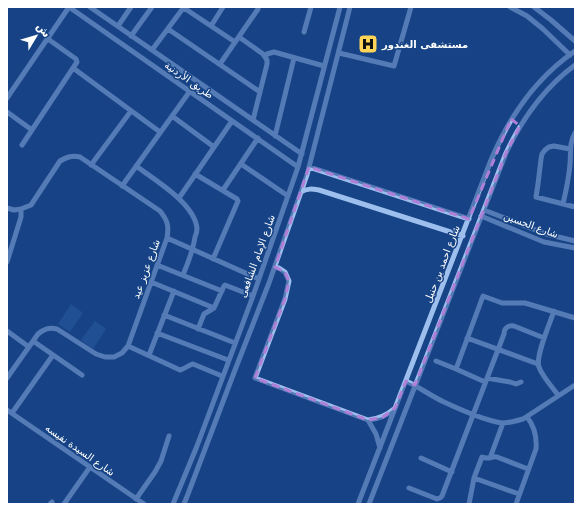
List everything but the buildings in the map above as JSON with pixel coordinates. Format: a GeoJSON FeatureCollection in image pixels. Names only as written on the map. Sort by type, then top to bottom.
{"type":"FeatureCollection","features":[{"type":"Feature","properties":{"kind":"street","name":"طريق الأردنية"},"geometry":{"type":"LineString","coordinates":[[69,7],[298,167]]}},
{"type":"Feature","properties":{"kind":"street"},"geometry":{"type":"LineString","coordinates":[[7,98],[69,7]]}},
{"type":"Feature","properties":{"kind":"street","name":"طريق الأردنية"},"geometry":{"type":"LineString","coordinates":[[90,7],[302,154]]}},
{"type":"Feature","properties":{"kind":"street"},"geometry":{"type":"LineString","coordinates":[[118,26],[131,7]]}},
{"type":"Feature","properties":{"kind":"street"},"geometry":{"type":"LineString","coordinates":[[131,36],[152,7]]}},
{"type":"Feature","properties":{"kind":"street"},"geometry":{"type":"LineString","coordinates":[[211,26],[223,7]]}},
{"type":"Feature","properties":{"kind":"street"},"geometry":{"type":"LineString","coordinates":[[304,32],[311,7]]}},
{"type":"Feature","properties":{"kind":"street","name":"شارع الإمام الشافعى"},"geometry":{"type":"LineString","coordinates":[[173,504],[197,446],[253,296],[298,167],[340,7]]}},
{"type":"Feature","properties":{"kind":"street","name":"شارع الإمام الشافعى"},"geometry":{"type":"LineString","coordinates":[[184,504],[275,267],[301,192],[309,167],[350,7]]}},
{"type":"Feature","properties":{"kind":"street"},"geometry":{"type":"LineString","coordinates":[[339,53],[394,66],[411,7]]}},
{"type":"Feature","properties":{"kind":"street"},"geometry":{"type":"LineString","coordinates":[[510,7],[527,16],[570,55]]}},
{"type":"Feature","properties":{"kind":"street"},"geometry":{"type":"LineString","coordinates":[[534,7],[575,41]]}},
{"type":"Feature","properties":{"kind":"street"},"geometry":{"type":"LineString","coordinates":[[152,50],[184,8],[211,26],[265,57],[267,64],[253,120]]}},
{"type":"Feature","properties":{"kind":"street"},"geometry":{"type":"LineString","coordinates":[[220,64],[258,9]]}},
{"type":"Feature","properties":{"kind":"street"},"geometry":{"type":"LineString","coordinates":[[168,29],[260,92]]}},
{"type":"Feature","properties":{"kind":"street"},"geometry":{"type":"LineString","coordinates":[[22,145],[77,62],[76,59],[48,39]]}},
{"type":"Feature","properties":{"kind":"street","name":"شارع احمد بن حنبل"},"geometry":{"type":"LineString","coordinates":[[358,504],[497,146],[511,119],[528,95],[548,73],[575,51]]}},
{"type":"Feature","properties":{"kind":"street"},"geometry":{"type":"LineString","coordinates":[[265,57],[274,52],[324,66]]}},
{"type":"Feature","properties":{"kind":"street"},"geometry":{"type":"LineString","coordinates":[[275,136],[294,58]]}},
{"type":"Feature","properties":{"kind":"street","name":"شارع احمد بن حنبل"},"geometry":{"type":"LineString","coordinates":[[369,504],[506,154],[520,126],[546,91],[565,73],[575,66]]}},
{"type":"Feature","properties":{"kind":"street"},"geometry":{"type":"LineString","coordinates":[[73,68],[160,132]]}},
{"type":"Feature","properties":{"kind":"street"},"geometry":{"type":"LineString","coordinates":[[122,186],[190,91]]}},
{"type":"Feature","properties":{"kind":"street"},"geometry":{"type":"LineString","coordinates":[[91,165],[131,111]]}},
{"type":"Feature","properties":{"kind":"street"},"geometry":{"type":"LineString","coordinates":[[7,112],[32,130]]}},
{"type":"Feature","properties":{"kind":"street"},"geometry":{"type":"LineString","coordinates":[[172,116],[214,147]]}},
{"type":"Feature","properties":{"kind":"street"},"geometry":{"type":"LineString","coordinates":[[511,119],[520,126]]}},
{"type":"Feature","properties":{"kind":"street"},"geometry":{"type":"LineString","coordinates":[[178,198],[232,121]]}},
{"type":"Feature","properties":{"kind":"street"},"geometry":{"type":"LineString","coordinates":[[563,204],[573,163],[570,149],[575,133]]}},
{"type":"Feature","properties":{"kind":"street"},"geometry":{"type":"LineString","coordinates":[[223,190],[258,138]]}},
{"type":"Feature","properties":{"kind":"street"},"geometry":{"type":"LineString","coordinates":[[570,149],[554,146],[549,147],[542,154],[536,197],[575,207]]}},
{"type":"Feature","properties":{"kind":"street","name":"شارع عزيز عيد"},"geometry":{"type":"LineString","coordinates":[[21,209],[31,205],[60,161],[74,156],[80,157],[160,211],[166,219],[169,229],[167,238],[128,346]]}},
{"type":"Feature","properties":{"kind":"street"},"geometry":{"type":"LineString","coordinates":[[241,164],[288,196]]}},
{"type":"Feature","properties":{"kind":"street"},"geometry":{"type":"LineString","coordinates":[[136,166],[178,198],[187,207],[193,217],[197,229],[193,250],[183,275]]}},
{"type":"Feature","properties":{"kind":"street"},"geometry":{"type":"LineString","coordinates":[[309,167],[469,219]]}},
{"type":"Feature","properties":{"kind":"street"},"geometry":{"type":"LineString","coordinates":[[195,174],[223,190],[238,201],[213,259]]}},
{"type":"Feature","properties":{"kind":"street"},"geometry":{"type":"LineString","coordinates":[[301,192],[310,189],[320,190],[462,236]]}},
{"type":"Feature","properties":{"kind":"street"},"geometry":{"type":"LineString","coordinates":[[7,208],[14,210],[21,209],[21,217],[7,262]]}},
{"type":"Feature","properties":{"kind":"street","name":"شارع الحسين"},"geometry":{"type":"LineString","coordinates":[[484,210],[536,231],[575,241]]}},
{"type":"Feature","properties":{"kind":"street","name":"شارع الحسين"},"geometry":{"type":"LineString","coordinates":[[481,216],[544,242],[575,248]]}},
{"type":"Feature","properties":{"kind":"street"},"geometry":{"type":"LineString","coordinates":[[167,238],[259,278]]}},
{"type":"Feature","properties":{"kind":"street"},"geometry":{"type":"LineString","coordinates":[[563,246],[564,239]]}},
{"type":"Feature","properties":{"kind":"street"},"geometry":{"type":"LineString","coordinates":[[157,265],[222,291]]}},
{"type":"Feature","properties":{"kind":"street"},"geometry":{"type":"LineString","coordinates":[[275,267],[285,272],[289,281],[285,299],[255,378],[368,420],[383,417],[395,408]]}},
{"type":"Feature","properties":{"kind":"street"},"geometry":{"type":"LineString","coordinates":[[151,282],[214,308]]}},
{"type":"Feature","properties":{"kind":"street"},"geometry":{"type":"LineString","coordinates":[[198,329],[204,314],[214,308],[224,286],[226,285],[253,296]]}},
{"type":"Feature","properties":{"kind":"street"},"geometry":{"type":"LineString","coordinates":[[148,355],[174,291]]}},
{"type":"Feature","properties":{"kind":"street"},"geometry":{"type":"LineString","coordinates":[[456,368],[483,296],[502,303],[525,302],[575,318]]}},
{"type":"Feature","properties":{"kind":"street"},"geometry":{"type":"LineString","coordinates":[[554,311],[544,338],[538,364],[539,369],[558,396]]}},
{"type":"Feature","properties":{"kind":"street"},"geometry":{"type":"LineString","coordinates":[[164,315],[235,343]]}},
{"type":"Feature","properties":{"kind":"street"},"geometry":{"type":"LineString","coordinates":[[409,488],[435,498],[440,498],[442,496],[504,334],[504,330],[510,325],[544,338]]}},
{"type":"Feature","properties":{"kind":"street"},"geometry":{"type":"LineString","coordinates":[[7,378],[38,334],[43,329],[50,328],[57,329],[96,354],[104,357],[114,357],[122,353],[128,346],[180,370],[193,364],[222,376]]}},
{"type":"Feature","properties":{"kind":"street"},"geometry":{"type":"LineString","coordinates":[[7,331],[29,347]]}},
{"type":"Feature","properties":{"kind":"street"},"geometry":{"type":"LineString","coordinates":[[157,333],[228,360]]}},
{"type":"Feature","properties":{"kind":"street"},"geometry":{"type":"LineString","coordinates":[[467,338],[538,364]]}},
{"type":"Feature","properties":{"kind":"street"},"geometry":{"type":"LineString","coordinates":[[33,341],[82,375]]}},
{"type":"Feature","properties":{"kind":"street"},"geometry":{"type":"LineString","coordinates":[[232,352],[241,355]]}},
{"type":"Feature","properties":{"kind":"street"},"geometry":{"type":"LineString","coordinates":[[9,412],[53,355]]}},
{"type":"Feature","properties":{"kind":"street"},"geometry":{"type":"LineString","coordinates":[[436,361],[486,380],[516,384],[521,382]]}},
{"type":"Feature","properties":{"kind":"street"},"geometry":{"type":"LineString","coordinates":[[406,381],[443,402],[473,414],[503,423],[515,422],[527,417],[575,385]]}},
{"type":"Feature","properties":{"kind":"street","name":"شارع السيدة نفيسه"},"geometry":{"type":"LineString","coordinates":[[9,412],[144,504]]}},
{"type":"Feature","properties":{"kind":"street"},"geometry":{"type":"LineString","coordinates":[[516,504],[536,449],[537,440],[535,431],[527,417]]}},
{"type":"Feature","properties":{"kind":"street"},"geometry":{"type":"LineString","coordinates":[[368,420],[376,434],[380,449]]}},
{"type":"Feature","properties":{"kind":"street"},"geometry":{"type":"LineString","coordinates":[[490,458],[503,423]]}},
{"type":"Feature","properties":{"kind":"street"},"geometry":{"type":"LineString","coordinates":[[136,499],[155,472],[166,448],[169,436]]}},
{"type":"Feature","properties":{"kind":"street"},"geometry":{"type":"LineString","coordinates":[[469,504],[474,478],[482,457],[490,458],[494,456],[528,469]]}},
{"type":"Feature","properties":{"kind":"street"},"geometry":{"type":"LineString","coordinates":[[420,458],[452,472]]}},
{"type":"Feature","properties":{"kind":"street"},"geometry":{"type":"LineString","coordinates":[[64,504],[90,467]]}},
{"type":"Feature","properties":{"kind":"street"},"geometry":{"type":"LineString","coordinates":[[474,478],[520,494]]}},
{"type":"Feature","properties":{"kind":"highlighted area"},"geometry":{"type":"Polygon","coordinates":[[[511,119],[520,126],[506,153],[415,385],[406,381],[395,408],[383,417],[368,420],[255,378],[285,299],[289,281],[285,272],[275,267],[309,167],[469,219],[511,119]]]}},
{"type":"Feature","properties":{"kind":"shaded area"},"geometry":{"type":"Polygon","coordinates":[[[71,304],[83,313],[70,332],[58,324],[71,304]]]}},
{"type":"Feature","properties":{"kind":"shaded area"},"geometry":{"type":"Polygon","coordinates":[[[95,321],[106,329],[93,349],[81,340],[95,321]]]}},
{"type":"Feature","properties":{"kind":"place","name":"مستشفى الغندور"},"geometry":{"type":"Point","coordinates":[368,44]}}]}
